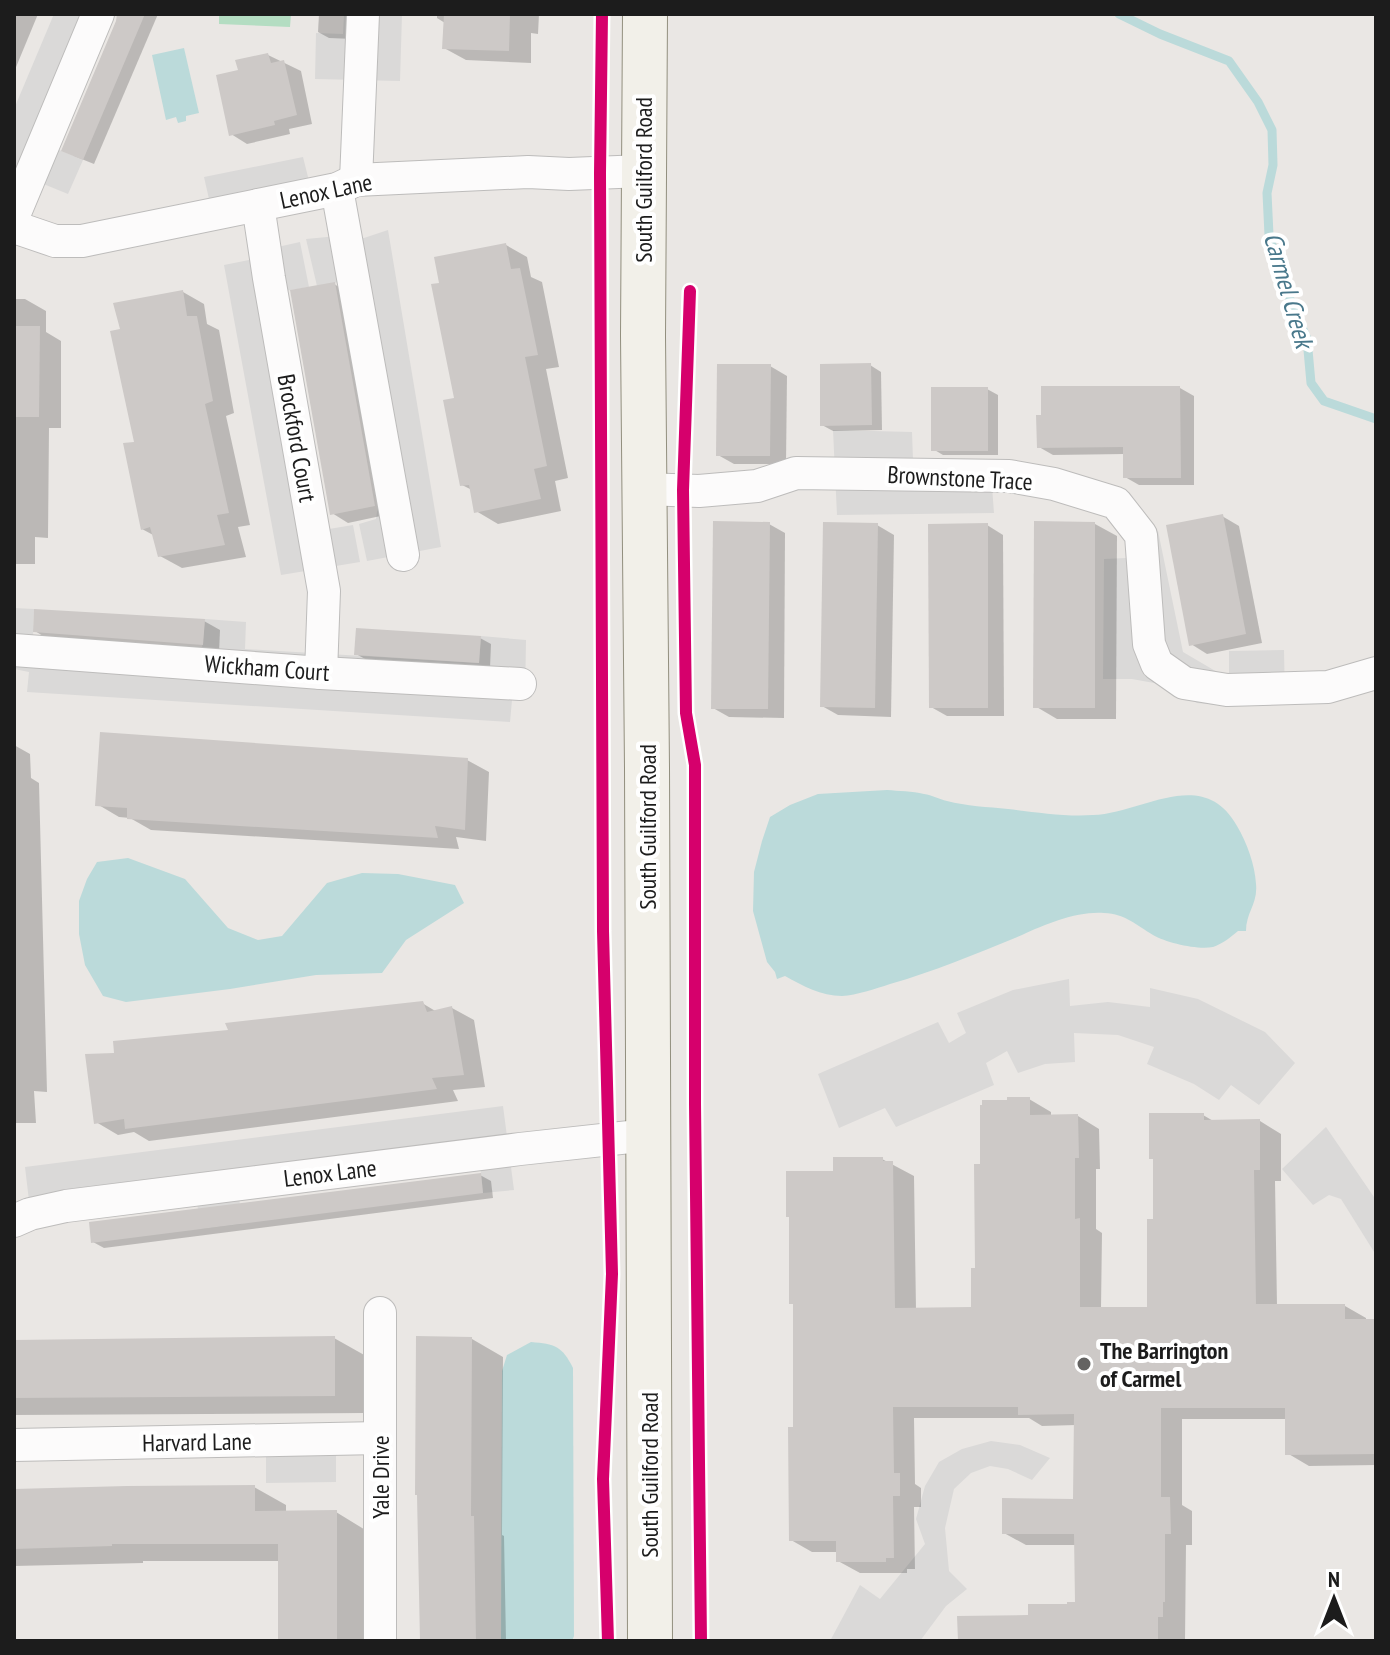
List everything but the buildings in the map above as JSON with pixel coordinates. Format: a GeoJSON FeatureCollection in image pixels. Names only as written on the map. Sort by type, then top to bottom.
{"type":"FeatureCollection","features":[{"type":"Feature","properties":{"kind":"main road","name":"South Guilford Road"},"geometry":{"type":"LineString","coordinates":[[645,14],[643,171],[650,1641]]}},
{"type":"Feature","properties":{"kind":"street"},"geometry":{"type":"LineString","coordinates":[[14,215],[98,14]]}},
{"type":"Feature","properties":{"kind":"street"},"geometry":{"type":"LineString","coordinates":[[363,14],[346,184],[403,555]]}},
{"type":"Feature","properties":{"kind":"street","name":"Lenox Lane"},"geometry":{"type":"LineString","coordinates":[[14,227],[55,241],[82,241],[346,184],[528,172],[643,171]]}},
{"type":"Feature","properties":{"kind":"street","name":"Brockford Court"},"geometry":{"type":"LineString","coordinates":[[258,205],[324,591],[321,673]]}},
{"type":"Feature","properties":{"kind":"street","name":"Brownstone Trace"},"geometry":{"type":"LineString","coordinates":[[644,489],[699,491],[757,486],[796,473],[1009,476],[1054,484],[1116,503],[1141,535],[1149,644],[1157,664],[1184,683],[1227,690],[1328,687],[1376,673]]}},
{"type":"Feature","properties":{"kind":"street","name":"Wickham Court"},"geometry":{"type":"LineString","coordinates":[[14,650],[520,684]]}},
{"type":"Feature","properties":{"kind":"street","name":"Lenox Lane"},"geometry":{"type":"LineString","coordinates":[[14,1221],[66,1206],[648,1135]]}},
{"type":"Feature","properties":{"kind":"street","name":"Yale Drive"},"geometry":{"type":"LineString","coordinates":[[380,1313],[380,1641]]}},
{"type":"Feature","properties":{"kind":"street","name":"Harvard Lane"},"geometry":{"type":"LineString","coordinates":[[14,1445],[380,1438]]}},
{"type":"Feature","properties":{"kind":"green space"},"geometry":{"type":"Polygon","coordinates":[[[219,14],[291,14],[290,27],[219,24],[219,14]]]}},
{"type":"Feature","properties":{"kind":"shaded area"},"geometry":{"type":"Polygon","coordinates":[[[54,14],[112,14],[57,149],[83,160],[68,194],[14,172],[14,109],[54,14]]]}},
{"type":"Feature","properties":{"kind":"shaded area"},"geometry":{"type":"Polygon","coordinates":[[[344,14],[402,14],[400,81],[315,79],[316,33],[343,34],[344,14]]]}},
{"type":"Feature","properties":{"kind":"shaded area"},"geometry":{"type":"Polygon","coordinates":[[[303,157],[309,181],[209,199],[204,177],[303,157]]]}},
{"type":"Feature","properties":{"kind":"shaded area"},"geometry":{"type":"Polygon","coordinates":[[[388,230],[441,547],[367,561],[359,524],[376,519],[378,505],[339,282],[317,286],[306,239],[364,238],[388,230]]]}},
{"type":"Feature","properties":{"kind":"shaded area"},"geometry":{"type":"Polygon","coordinates":[[[300,242],[309,287],[285,291],[329,529],[353,525],[360,562],[281,575],[224,265],[249,260],[300,242]]]}},
{"type":"Feature","properties":{"kind":"shaded area"},"geometry":{"type":"Polygon","coordinates":[[[833,430],[912,432],[913,460],[990,460],[994,513],[837,515],[833,430]]]}},
{"type":"Feature","properties":{"kind":"shaded area"},"geometry":{"type":"Polygon","coordinates":[[[1158,531],[1183,652],[1229,679],[1229,651],[1284,650],[1285,702],[1230,706],[1197,703],[1165,685],[1132,679],[1103,679],[1104,559],[1126,558],[1158,531]]]}},
{"type":"Feature","properties":{"kind":"shaded area"},"geometry":{"type":"Polygon","coordinates":[[[14,608],[34,609],[33,638],[202,648],[205,619],[246,622],[245,649],[479,663],[481,636],[526,640],[525,700],[512,700],[510,722],[27,692],[29,672],[14,669],[14,608]]]}},
{"type":"Feature","properties":{"kind":"shaded area"},"geometry":{"type":"Polygon","coordinates":[[[1069,979],[1070,1006],[1108,1002],[1150,1007],[1150,988],[1198,999],[1265,1032],[1295,1063],[1259,1105],[1231,1085],[1219,1100],[1194,1084],[1147,1064],[1154,1047],[1118,1035],[1074,1033],[1075,1062],[1045,1064],[1018,1073],[1007,1051],[986,1063],[994,1085],[896,1127],[885,1108],[839,1128],[818,1074],[938,1022],[949,1043],[966,1033],[957,1013],[1013,990],[1069,979]]]}},
{"type":"Feature","properties":{"kind":"shaded area"},"geometry":{"type":"Polygon","coordinates":[[[503,1106],[514,1190],[483,1193],[480,1165],[239,1196],[242,1224],[200,1229],[197,1201],[32,1226],[25,1167],[503,1106]]]}},
{"type":"Feature","properties":{"kind":"shaded area"},"geometry":{"type":"Polygon","coordinates":[[[1326,1127],[1376,1200],[1376,1255],[1341,1199],[1329,1195],[1313,1205],[1282,1169],[1326,1127]]]}},
{"type":"Feature","properties":{"kind":"shaded area"},"geometry":{"type":"Polygon","coordinates":[[[991,1441],[1020,1445],[1050,1458],[1032,1480],[1008,1469],[990,1466],[971,1473],[954,1489],[945,1528],[949,1571],[967,1589],[946,1606],[920,1641],[830,1641],[860,1585],[880,1599],[925,1544],[916,1519],[925,1486],[939,1462],[962,1449],[991,1441]]]}},
{"type":"Feature","properties":{"kind":"shaded area"},"geometry":{"type":"Polygon","coordinates":[[[336,1454],[336,1482],[266,1483],[266,1455],[336,1454]]]}},
{"type":"Feature","properties":{"kind":"water"},"geometry":{"type":"Polygon","coordinates":[[[184,48],[199,113],[186,116],[186,121],[178,123],[176,117],[166,120],[152,55],[184,48]]]}},
{"type":"Feature","properties":{"kind":"water"},"geometry":{"type":"Polygon","coordinates":[[[887,790],[930,795],[969,805],[1072,815],[1112,812],[1171,797],[1190,795],[1207,798],[1223,808],[1237,826],[1252,862],[1256,891],[1246,931],[1238,931],[1213,947],[1191,947],[1159,938],[1119,915],[1094,913],[1051,923],[940,968],[854,994],[827,994],[785,976],[777,979],[767,962],[753,911],[754,872],[770,817],[818,794],[887,790]]]}},
{"type":"Feature","properties":{"kind":"water"},"geometry":{"type":"Polygon","coordinates":[[[128,858],[185,879],[228,928],[258,940],[282,936],[327,883],[362,873],[398,874],[455,885],[464,903],[406,940],[382,973],[316,975],[126,1002],[103,996],[85,965],[79,934],[79,901],[97,862],[128,858]]]}},
{"type":"Feature","properties":{"kind":"water"},"geometry":{"type":"Polygon","coordinates":[[[531,1342],[557,1348],[573,1368],[572,1641],[501,1641],[502,1371],[507,1355],[531,1342]]]}},
{"type":"Feature","properties":{"kind":"waterway","name":"Carmel Creek"},"geometry":{"type":"LineString","coordinates":[[1119,14],[1229,61],[1258,102],[1272,130],[1273,165],[1267,193],[1269,235],[1284,285],[1307,339],[1311,383],[1324,401],[1376,419]]}},
{"type":"Feature","properties":{"kind":"cycle path"},"geometry":{"type":"LineString","coordinates":[[602,14],[603,931],[612,1274],[603,1479],[608,1641]]}},
{"type":"Feature","properties":{"kind":"cycle path"},"geometry":{"type":"LineString","coordinates":[[690,291],[683,490],[686,713],[695,765],[701,1641]]}},
{"type":"Feature","properties":{"kind":"place","name":"The Barrington of Carmel"},"geometry":{"type":"Point","coordinates":[1084,1364]}}]}
